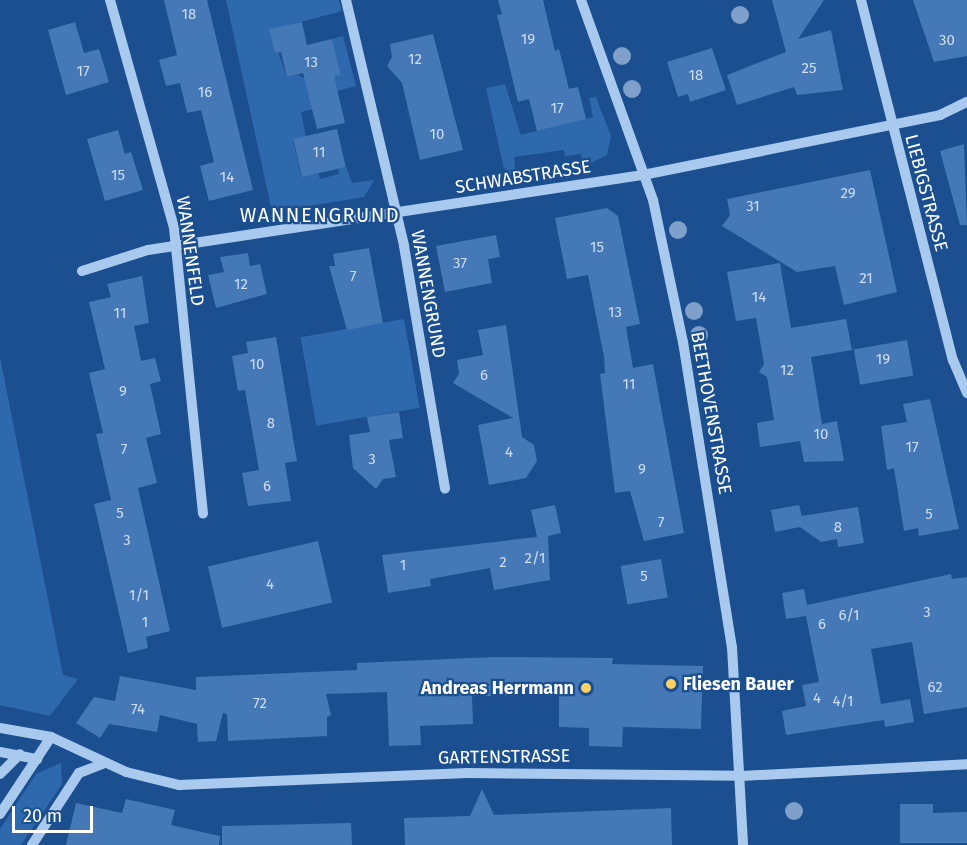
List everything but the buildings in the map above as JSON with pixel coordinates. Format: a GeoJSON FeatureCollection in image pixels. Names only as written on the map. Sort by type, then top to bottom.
{"type":"FeatureCollection","features":[{"type":"Feature","properties":{"kind":"street","name":"WANNENFELD"},"geometry":{"type":"LineString","coordinates":[[110,0],[167,200],[176,247],[203,514]]}},
{"type":"Feature","properties":{"kind":"street","name":"WANNENGRUND"},"geometry":{"type":"LineString","coordinates":[[346,0],[396,214],[445,489]]}},
{"type":"Feature","properties":{"kind":"street","name":"BEETHOVENSTRASSE"},"geometry":{"type":"LineString","coordinates":[[582,0],[643,175],[654,200],[706,472],[732,647],[743,845]]}},
{"type":"Feature","properties":{"kind":"street","name":"LIEBIGSTRASSE"},"geometry":{"type":"LineString","coordinates":[[861,0],[890,124],[952,360],[967,393]]}},
{"type":"Feature","properties":{"kind":"street","name":"SCHWABSTRASSE"},"geometry":{"type":"LineString","coordinates":[[82,271],[148,250],[643,175],[940,115],[967,102]]}},
{"type":"Feature","properties":{"kind":"street","name":"GARTENSTRASSE"},"geometry":{"type":"LineString","coordinates":[[0,728],[51,737],[103,764],[178,784],[468,773],[741,777],[967,764]]}},
{"type":"Feature","properties":{"kind":"street"},"geometry":{"type":"LineString","coordinates":[[0,814],[51,737]]}},
{"type":"Feature","properties":{"kind":"street"},"geometry":{"type":"LineString","coordinates":[[0,752],[37,759]]}},
{"type":"Feature","properties":{"kind":"street"},"geometry":{"type":"LineString","coordinates":[[0,774],[20,754]]}},
{"type":"Feature","properties":{"kind":"street"},"geometry":{"type":"LineString","coordinates":[[32,845],[79,773],[103,764]]}},
{"type":"Feature","properties":{"kind":"shaded area"},"geometry":{"type":"Polygon","coordinates":[[[226,0],[339,0],[342,11],[270,30],[287,77],[298,75],[305,79],[341,74],[332,39],[343,36],[356,86],[337,91],[340,103],[301,112],[306,137],[293,141],[301,175],[318,172],[320,179],[339,174],[338,169],[346,167],[352,183],[374,180],[364,197],[272,212],[226,0]]]}},
{"type":"Feature","properties":{"kind":"shaded area"},"geometry":{"type":"Polygon","coordinates":[[[505,84],[521,135],[593,117],[589,98],[596,97],[611,136],[607,155],[583,167],[581,154],[565,156],[564,150],[514,157],[516,177],[506,178],[486,88],[505,84]]]}},
{"type":"Feature","properties":{"kind":"shaded area"},"geometry":{"type":"Polygon","coordinates":[[[404,319],[420,408],[316,426],[301,337],[404,319]]]}},
{"type":"Feature","properties":{"kind":"shaded area"},"geometry":{"type":"Polygon","coordinates":[[[0,357],[63,675],[78,679],[50,716],[0,705],[0,357]]]}},
{"type":"Feature","properties":{"kind":"shaded area"},"geometry":{"type":"Polygon","coordinates":[[[61,763],[62,784],[21,845],[0,845],[0,829],[36,774],[61,763]]]}},
{"type":"Feature","properties":{"kind":"place","name":"Fliesen Bauer"},"geometry":{"type":"Point","coordinates":[671,684]}},
{"type":"Feature","properties":{"kind":"place","name":"Andreas Herrmann"},"geometry":{"type":"Point","coordinates":[586,688]}},
{"type":"Feature","properties":{"kind":"district","name":"WANNENGRUND"},"geometry":{"type":"Point","coordinates":[320,215]}}]}
